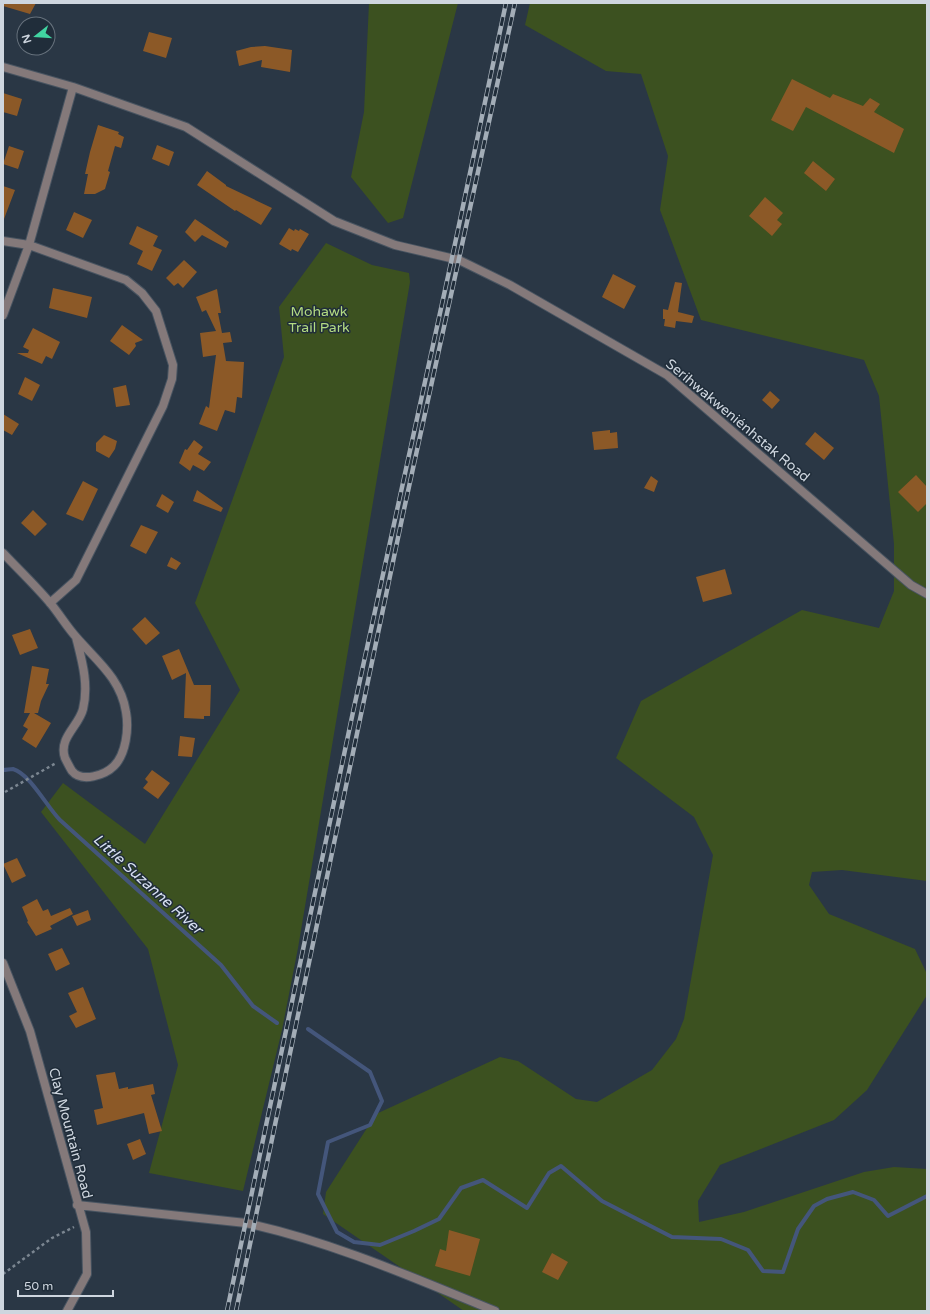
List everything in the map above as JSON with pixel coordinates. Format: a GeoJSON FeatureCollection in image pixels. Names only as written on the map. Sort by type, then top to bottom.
{"type":"FeatureCollection","features":[{"type":"Feature","properties":{"kind":"street","name":"Serihwakweniénhstak Road"},"geometry":{"type":"LineString","coordinates":[[3,67],[73,87],[186,128],[334,221],[395,245],[452,258],[510,284],[667,375],[911,585],[927,594]]}},
{"type":"Feature","properties":{"kind":"street"},"geometry":{"type":"LineString","coordinates":[[3,315],[29,245],[73,87]]}},
{"type":"Feature","properties":{"kind":"street"},"geometry":{"type":"LineString","coordinates":[[3,240],[29,245],[126,280],[142,293],[156,310],[173,365],[172,379],[163,406],[76,580],[50,604]]}},
{"type":"Feature","properties":{"kind":"street"},"geometry":{"type":"LineString","coordinates":[[3,553],[50,604],[76,637],[110,672],[117,685],[126,711],[127,732],[120,756],[114,766],[103,774],[91,777],[80,776],[73,772],[65,757],[63,746],[83,710],[86,692],[86,673],[76,637]]}},
{"type":"Feature","properties":{"kind":"street","name":"Clay Mountain Road"},"geometry":{"type":"LineString","coordinates":[[3,963],[30,1031],[77,1206],[86,1232],[86,1274],[67,1311]]}},
{"type":"Feature","properties":{"kind":"street"},"geometry":{"type":"LineString","coordinates":[[77,1206],[246,1223],[269,1228],[357,1255],[495,1311]]}},
{"type":"Feature","properties":{"kind":"path"},"geometry":{"type":"LineString","coordinates":[[5,792],[65,757]]}},
{"type":"Feature","properties":{"kind":"path"},"geometry":{"type":"LineString","coordinates":[[3,1274],[52,1238],[83,1225]]}},
{"type":"Feature","properties":{"kind":"green space"},"geometry":{"type":"Polygon","coordinates":[[[369,3],[458,3],[403,218],[388,223],[351,177],[364,112],[369,3]]]}},
{"type":"Feature","properties":{"kind":"green space"},"geometry":{"type":"Polygon","coordinates":[[[530,3],[927,3],[927,881],[842,870],[812,872],[809,885],[829,914],[915,949],[927,974],[927,995],[867,1090],[834,1120],[720,1165],[698,1201],[699,1222],[744,1212],[864,1172],[894,1167],[927,1169],[927,1311],[464,1311],[323,1214],[326,1192],[376,1114],[500,1057],[518,1061],[576,1099],[597,1102],[652,1070],[676,1039],[684,1019],[713,855],[694,817],[616,758],[641,701],[802,610],[879,628],[894,591],[894,544],[879,396],[864,360],[701,320],[660,210],[668,156],[641,74],[606,71],[525,25],[530,3]]]}},
{"type":"Feature","properties":{"kind":"green space","name":"Mohawk Trail Park"},"geometry":{"type":"Polygon","coordinates":[[[326,243],[372,265],[409,273],[410,282],[298,948],[282,1030],[243,1191],[149,1173],[178,1065],[148,949],[41,812],[63,783],[145,844],[240,690],[195,603],[284,357],[279,307],[326,243]]]}},
{"type":"Feature","properties":{"kind":"building"},"geometry":{"type":"Polygon","coordinates":[[[3,3],[36,3],[30,14],[3,6],[3,3]]]}},
{"type":"Feature","properties":{"kind":"building"},"geometry":{"type":"Polygon","coordinates":[[[149,32],[172,38],[166,58],[143,51],[149,32]]]}},
{"type":"Feature","properties":{"kind":"building"},"geometry":{"type":"Polygon","coordinates":[[[265,46],[292,50],[290,72],[261,67],[262,60],[239,66],[236,51],[251,47],[265,46]]]}},
{"type":"Feature","properties":{"kind":"building"},"geometry":{"type":"Polygon","coordinates":[[[792,79],[830,98],[833,94],[863,106],[870,98],[880,104],[874,112],[904,129],[894,153],[806,107],[793,131],[771,120],[792,79]]]}},
{"type":"Feature","properties":{"kind":"building"},"geometry":{"type":"Polygon","coordinates":[[[3,93],[22,99],[17,116],[3,112],[3,93]]]}},
{"type":"Feature","properties":{"kind":"building"},"geometry":{"type":"Polygon","coordinates":[[[98,125],[119,132],[118,134],[124,137],[121,148],[115,146],[105,189],[95,194],[84,194],[88,174],[85,174],[98,125]]]}},
{"type":"Feature","properties":{"kind":"building"},"geometry":{"type":"Polygon","coordinates":[[[157,145],[174,152],[169,166],[152,159],[157,145]]]}},
{"type":"Feature","properties":{"kind":"building"},"geometry":{"type":"Polygon","coordinates":[[[9,146],[24,151],[18,169],[3,164],[9,146]]]}},
{"type":"Feature","properties":{"kind":"building"},"geometry":{"type":"Polygon","coordinates":[[[813,161],[835,179],[826,191],[804,173],[813,161]]]}},
{"type":"Feature","properties":{"kind":"building"},"geometry":{"type":"Polygon","coordinates":[[[207,171],[226,186],[272,208],[261,225],[236,210],[235,211],[197,185],[207,171]]]}},
{"type":"Feature","properties":{"kind":"building"},"geometry":{"type":"Polygon","coordinates":[[[3,186],[15,190],[4,219],[3,219],[3,186]]]}},
{"type":"Feature","properties":{"kind":"building"},"geometry":{"type":"Polygon","coordinates":[[[765,197],[783,213],[777,220],[782,224],[772,236],[749,216],[765,197]]]}},
{"type":"Feature","properties":{"kind":"building"},"geometry":{"type":"Polygon","coordinates":[[[74,212],[92,220],[83,238],[66,230],[74,212]]]}},
{"type":"Feature","properties":{"kind":"building"},"geometry":{"type":"Polygon","coordinates":[[[195,219],[229,242],[226,248],[202,235],[195,242],[185,232],[195,219]]]}},
{"type":"Feature","properties":{"kind":"building"},"geometry":{"type":"Polygon","coordinates":[[[137,226],[158,236],[153,246],[162,250],[152,271],[137,264],[143,251],[129,244],[137,226]]]}},
{"type":"Feature","properties":{"kind":"building"},"geometry":{"type":"Polygon","coordinates":[[[289,228],[294,231],[295,229],[299,231],[300,229],[309,234],[298,252],[292,249],[291,251],[279,244],[289,228]]]}},
{"type":"Feature","properties":{"kind":"building"},"geometry":{"type":"Polygon","coordinates":[[[184,260],[197,272],[183,288],[178,283],[174,286],[166,278],[184,260]]]}},
{"type":"Feature","properties":{"kind":"building"},"geometry":{"type":"Polygon","coordinates":[[[613,274],[636,286],[624,309],[602,297],[613,274]]]}},
{"type":"Feature","properties":{"kind":"building"},"geometry":{"type":"Polygon","coordinates":[[[675,282],[682,283],[678,312],[694,316],[692,323],[676,321],[675,328],[664,326],[665,319],[663,319],[663,309],[668,310],[675,282]]]}},
{"type":"Feature","properties":{"kind":"building"},"geometry":{"type":"Polygon","coordinates":[[[53,288],[92,297],[87,318],[49,308],[53,288]]]}},
{"type":"Feature","properties":{"kind":"building"},"geometry":{"type":"Polygon","coordinates":[[[217,289],[221,313],[218,313],[222,333],[230,332],[232,342],[223,343],[226,361],[244,362],[242,398],[237,397],[235,413],[225,410],[217,431],[199,424],[206,406],[209,408],[216,355],[203,357],[200,333],[216,331],[206,310],[202,312],[196,297],[217,289]]]}},
{"type":"Feature","properties":{"kind":"building"},"geometry":{"type":"Polygon","coordinates":[[[122,325],[143,340],[135,343],[136,346],[129,355],[110,341],[122,325]]]}},
{"type":"Feature","properties":{"kind":"building"},"geometry":{"type":"Polygon","coordinates":[[[33,328],[60,342],[52,359],[46,356],[42,364],[17,353],[28,353],[29,350],[23,347],[33,328]]]}},
{"type":"Feature","properties":{"kind":"building"},"geometry":{"type":"Polygon","coordinates":[[[25,377],[40,385],[32,401],[18,394],[25,377]]]}},
{"type":"Feature","properties":{"kind":"building"},"geometry":{"type":"Polygon","coordinates":[[[126,385],[130,405],[116,407],[113,388],[126,385]]]}},
{"type":"Feature","properties":{"kind":"building"},"geometry":{"type":"Polygon","coordinates":[[[770,391],[780,400],[772,409],[762,400],[770,391]]]}},
{"type":"Feature","properties":{"kind":"building"},"geometry":{"type":"Polygon","coordinates":[[[3,414],[19,424],[12,435],[3,430],[3,414]]]}},
{"type":"Feature","properties":{"kind":"building"},"geometry":{"type":"Polygon","coordinates":[[[610,430],[610,433],[617,432],[618,448],[594,450],[592,432],[610,430]]]}},
{"type":"Feature","properties":{"kind":"building"},"geometry":{"type":"Polygon","coordinates":[[[815,432],[834,448],[824,460],[805,444],[815,432]]]}},
{"type":"Feature","properties":{"kind":"building"},"geometry":{"type":"Polygon","coordinates":[[[104,435],[117,441],[115,449],[109,458],[96,451],[96,443],[104,435]]]}},
{"type":"Feature","properties":{"kind":"building"},"geometry":{"type":"Polygon","coordinates":[[[194,440],[203,447],[198,454],[211,462],[204,471],[193,465],[190,471],[179,463],[185,449],[187,450],[194,440]]]}},
{"type":"Feature","properties":{"kind":"building"},"geometry":{"type":"Polygon","coordinates":[[[916,475],[927,487],[927,503],[918,512],[898,492],[916,475]]]}},
{"type":"Feature","properties":{"kind":"building"},"geometry":{"type":"Polygon","coordinates":[[[651,476],[658,481],[654,492],[644,488],[651,476]]]}},
{"type":"Feature","properties":{"kind":"building"},"geometry":{"type":"Polygon","coordinates":[[[83,481],[98,489],[83,521],[66,514],[83,481]]]}},
{"type":"Feature","properties":{"kind":"building"},"geometry":{"type":"Polygon","coordinates":[[[197,490],[223,508],[221,512],[193,501],[197,490]]]}},
{"type":"Feature","properties":{"kind":"building"},"geometry":{"type":"Polygon","coordinates":[[[162,494],[174,502],[168,513],[156,506],[162,494]]]}},
{"type":"Feature","properties":{"kind":"building"},"geometry":{"type":"Polygon","coordinates":[[[33,510],[47,524],[35,536],[21,523],[33,510]]]}},
{"type":"Feature","properties":{"kind":"building"},"geometry":{"type":"Polygon","coordinates":[[[141,525],[158,532],[146,554],[130,546],[141,525]]]}},
{"type":"Feature","properties":{"kind":"building"},"geometry":{"type":"Polygon","coordinates":[[[171,557],[181,563],[176,570],[167,566],[171,557]]]}},
{"type":"Feature","properties":{"kind":"building"},"geometry":{"type":"Polygon","coordinates":[[[725,569],[732,594],[703,602],[696,577],[725,569]]]}},
{"type":"Feature","properties":{"kind":"building"},"geometry":{"type":"Polygon","coordinates":[[[145,617],[160,633],[146,645],[132,629],[145,617]]]}},
{"type":"Feature","properties":{"kind":"building"},"geometry":{"type":"Polygon","coordinates":[[[30,629],[38,648],[20,655],[12,635],[30,629]]]}},
{"type":"Feature","properties":{"kind":"building"},"geometry":{"type":"Polygon","coordinates":[[[179,649],[194,685],[211,685],[210,716],[204,716],[204,719],[184,718],[186,673],[172,680],[162,656],[179,649]]]}},
{"type":"Feature","properties":{"kind":"building"},"geometry":{"type":"Polygon","coordinates":[[[32,666],[49,669],[46,684],[49,684],[41,701],[38,713],[34,713],[51,723],[36,748],[22,739],[28,729],[23,726],[30,713],[24,713],[32,666]]]}},
{"type":"Feature","properties":{"kind":"building"},"geometry":{"type":"Polygon","coordinates":[[[180,736],[195,738],[192,757],[178,756],[180,736]]]}},
{"type":"Feature","properties":{"kind":"building"},"geometry":{"type":"Polygon","coordinates":[[[152,770],[170,783],[158,799],[143,788],[148,782],[145,779],[152,770]]]}},
{"type":"Feature","properties":{"kind":"building"},"geometry":{"type":"Polygon","coordinates":[[[17,858],[26,876],[12,883],[3,864],[17,858]]]}},
{"type":"Feature","properties":{"kind":"building"},"geometry":{"type":"Polygon","coordinates":[[[37,899],[43,911],[48,909],[51,916],[70,908],[73,914],[50,926],[52,929],[36,936],[27,922],[28,921],[22,907],[37,899]]]}},
{"type":"Feature","properties":{"kind":"building"},"geometry":{"type":"Polygon","coordinates":[[[88,910],[91,920],[77,926],[72,916],[88,910]]]}},
{"type":"Feature","properties":{"kind":"building"},"geometry":{"type":"Polygon","coordinates":[[[62,948],[70,964],[56,971],[48,954],[62,948]]]}},
{"type":"Feature","properties":{"kind":"building"},"geometry":{"type":"Polygon","coordinates":[[[83,987],[96,1019],[76,1028],[69,1016],[77,1012],[68,993],[83,987]]]}},
{"type":"Feature","properties":{"kind":"building"},"geometry":{"type":"Polygon","coordinates":[[[115,1072],[119,1089],[128,1087],[128,1089],[153,1084],[155,1094],[151,1095],[162,1131],[149,1134],[144,1113],[97,1125],[94,1110],[103,1108],[96,1075],[115,1072]]]}},
{"type":"Feature","properties":{"kind":"building"},"geometry":{"type":"Polygon","coordinates":[[[140,1139],[146,1154],[133,1160],[127,1144],[140,1139]]]}},
{"type":"Feature","properties":{"kind":"building"},"geometry":{"type":"Polygon","coordinates":[[[449,1230],[480,1239],[470,1276],[435,1266],[440,1249],[446,1251],[449,1230]]]}},
{"type":"Feature","properties":{"kind":"building"},"geometry":{"type":"Polygon","coordinates":[[[552,1253],[568,1262],[558,1280],[542,1272],[552,1253]]]}},
{"type":"Feature","properties":{"kind":"waterway","name":"Little Suzanne River"},"geometry":{"type":"LineString","coordinates":[[3,770],[13,769],[26,777],[60,820],[221,965],[253,1006],[277,1023]]}},
{"type":"Feature","properties":{"kind":"waterway","name":"Little Suzanne River"},"geometry":{"type":"LineString","coordinates":[[308,1029],[370,1072],[382,1101],[370,1125],[328,1142],[318,1194],[337,1232],[354,1242],[380,1245],[439,1219],[461,1188],[483,1180],[527,1208],[549,1173],[561,1166],[602,1201],[672,1237],[721,1239],[748,1250],[763,1271],[783,1272],[798,1229],[814,1206],[827,1199],[853,1192],[874,1200],[888,1216],[927,1196]]}},
{"type":"Feature","properties":{"kind":"railway"},"geometry":{"type":"LineString","coordinates":[[227,1311],[353,712],[506,3]]}},
{"type":"Feature","properties":{"kind":"railway"},"geometry":{"type":"LineString","coordinates":[[236,1311],[403,514],[515,3]]}}]}
